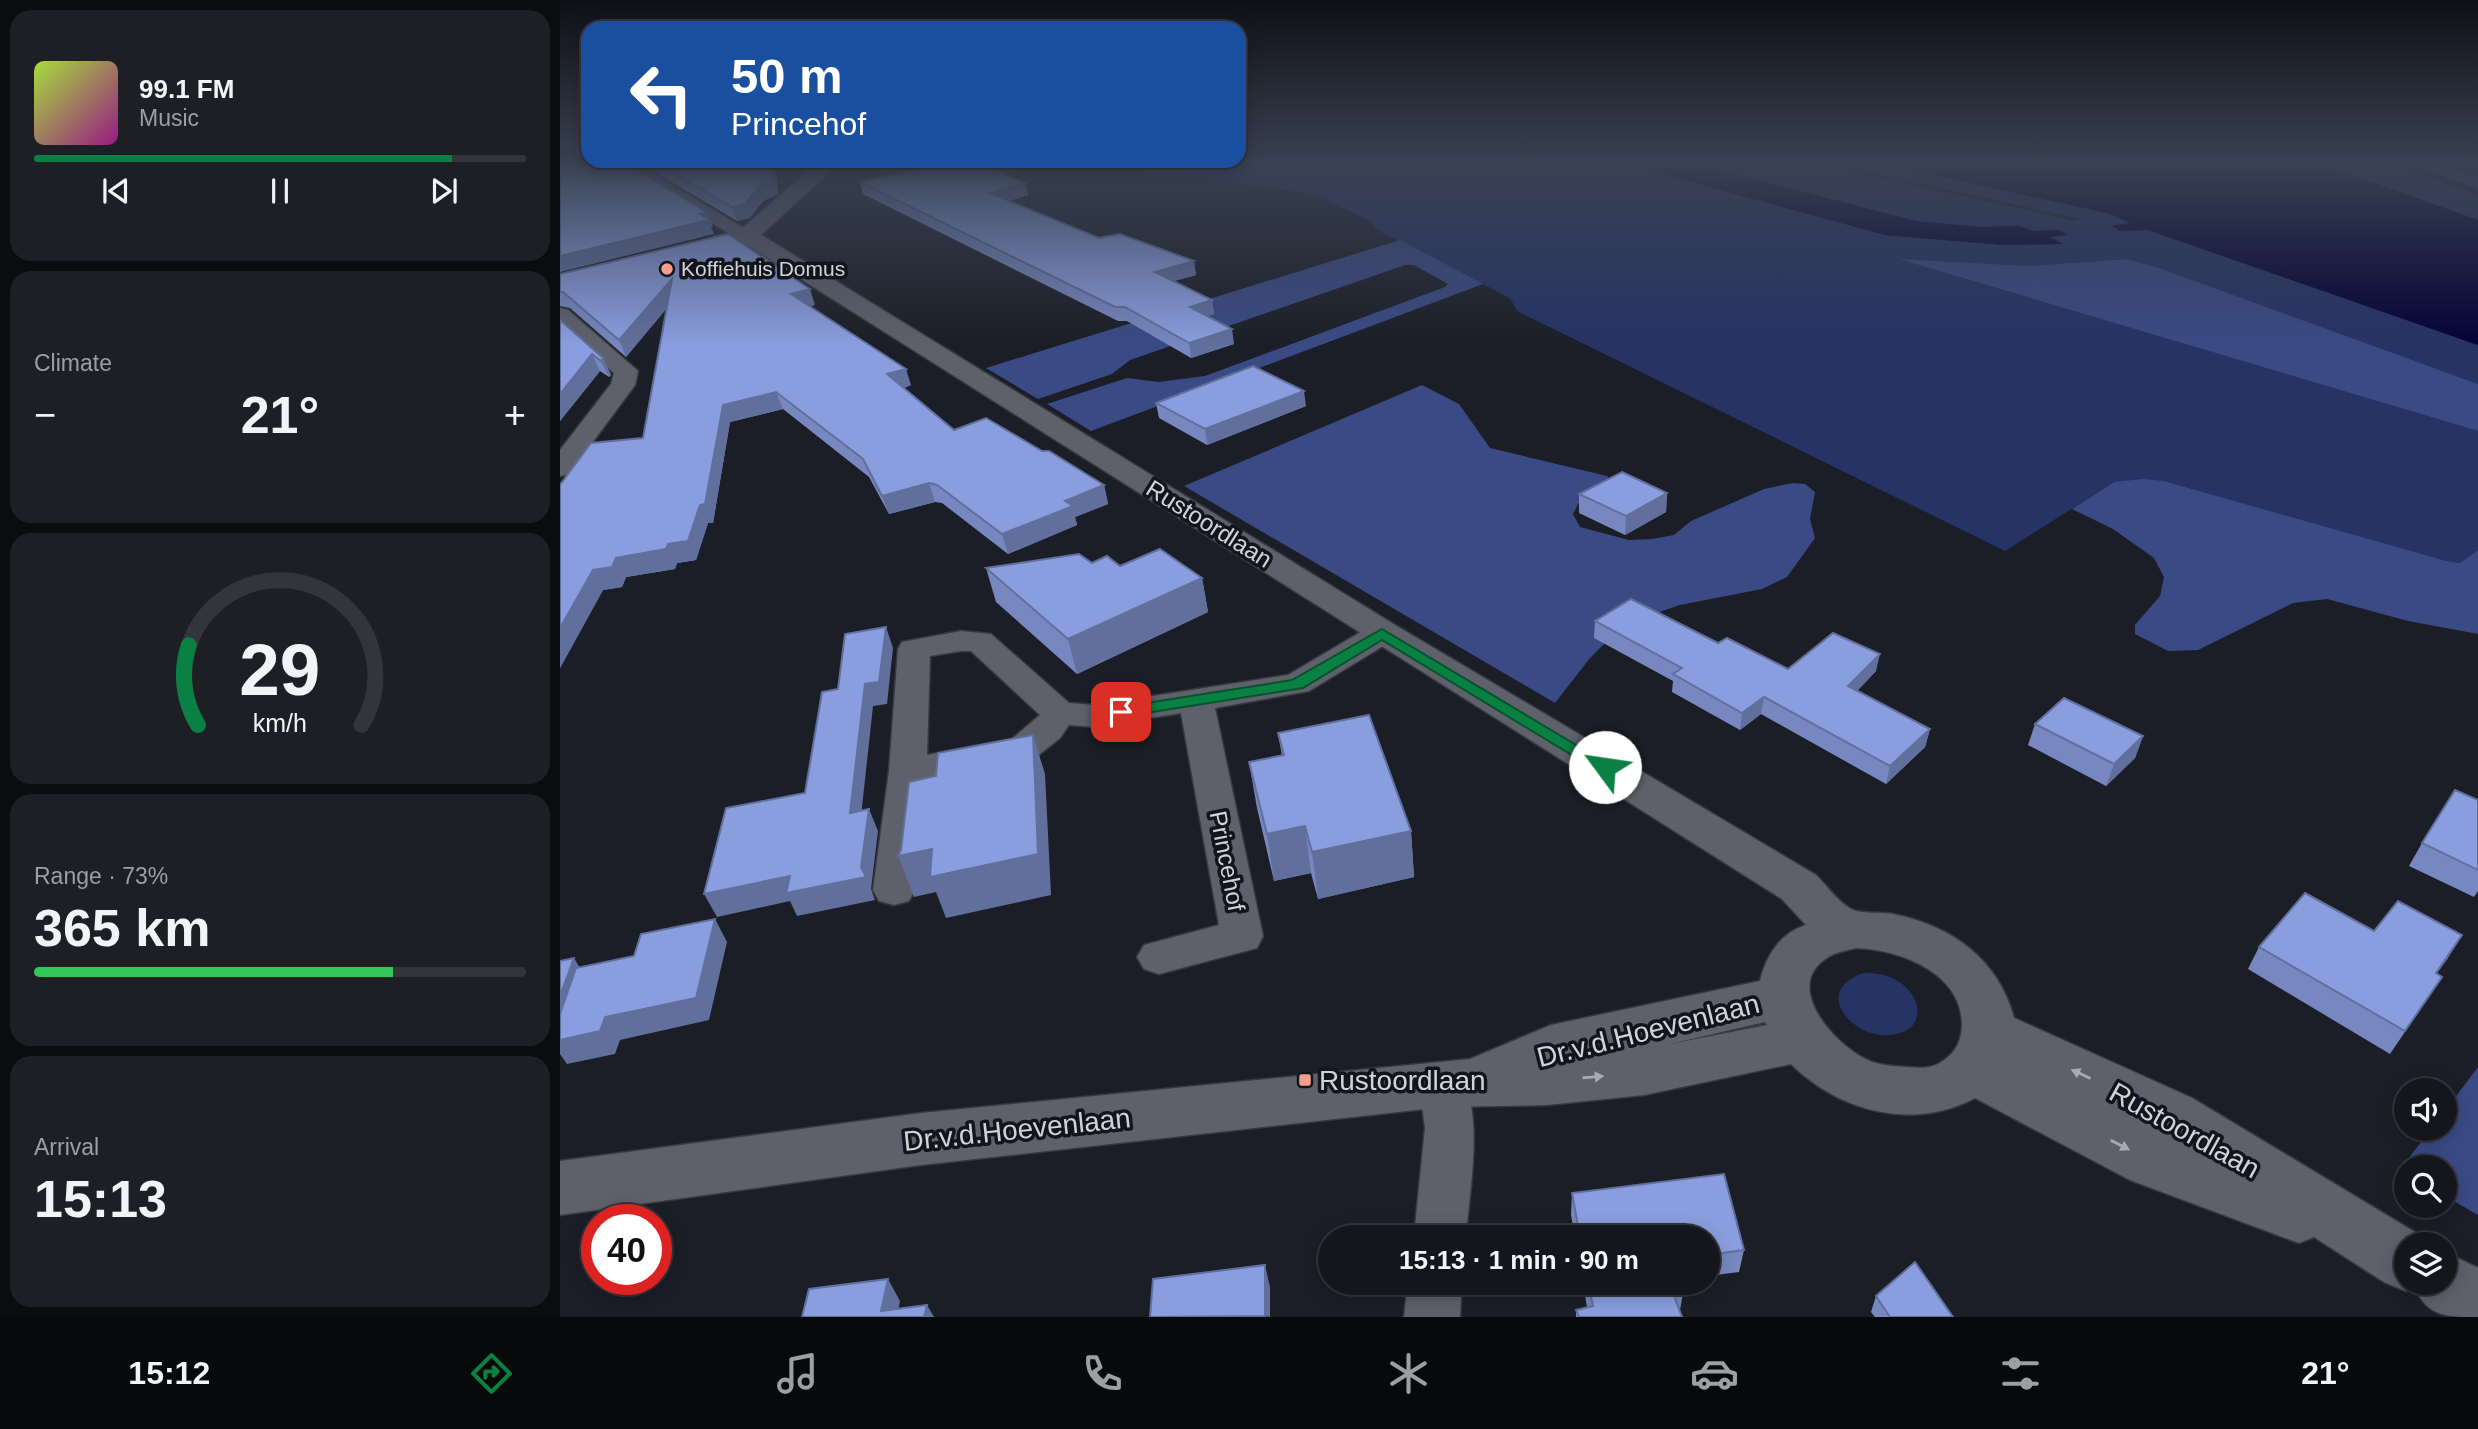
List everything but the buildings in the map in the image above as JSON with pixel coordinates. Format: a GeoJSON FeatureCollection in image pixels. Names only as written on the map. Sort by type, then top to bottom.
{"type":"FeatureCollection","features":[{"type":"Feature","properties":{"kind":"street"},"geometry":{"type":"LineString","coordinates":[[725,223],[747,236]]}},
{"type":"Feature","properties":{"kind":"street"},"geometry":{"type":"LineString","coordinates":[[694,249],[747,236],[761,223]]}},
{"type":"Feature","properties":{"kind":"street","name":"Rustoordlaan"},"geometry":{"type":"LineString","coordinates":[[747,236],[1382,633],[1799,887],[1842,931]]}},
{"type":"Feature","properties":{"kind":"street"},"geometry":{"type":"LineString","coordinates":[[560,315],[625,371],[623,385],[560,468]]}},
{"type":"Feature","properties":{"kind":"street"},"geometry":{"type":"LineString","coordinates":[[894,890],[908,771],[914,649],[961,641],[979,641],[1059,713],[1095,716],[1297,684],[1382,633]]}},
{"type":"Feature","properties":{"kind":"street","name":"Princehof"},"geometry":{"type":"LineString","coordinates":[[1159,957],[1242,936],[1196,701]]}},
{"type":"Feature","properties":{"kind":"street"},"geometry":{"type":"LineString","coordinates":[[908,771],[1023,749],[1047,730],[1059,713]]}},
{"type":"Feature","properties":{"kind":"street"},"geometry":{"type":"LineString","coordinates":[[1869,929],[1901,934],[1946,956],[1977,990],[1984,1003],[1980,1050],[1950,1085],[1935,1089],[1886,1091],[1869,1087],[1838,1073],[1811,1053],[1792,1019],[1786,974],[1797,955],[1816,940],[1842,931],[1869,929]]}},
{"type":"Feature","properties":{"kind":"street","name":"Dr.v.d.Hoevenlaan"},"geometry":{"type":"LineString","coordinates":[[560,1188],[921,1139],[1460,1082],[1547,1081],[1644,1072],[1792,1019]]}},
{"type":"Feature","properties":{"kind":"street","name":"Rustoordlaan"},"geometry":{"type":"LineString","coordinates":[[1980,1050],[2151,1161],[2390,1252]]}},
{"type":"Feature","properties":{"kind":"street"},"geometry":{"type":"LineString","coordinates":[[1441,1225],[1450,1128],[1460,1082]]}},
{"type":"Feature","properties":{"kind":"street"},"geometry":{"type":"LineString","coordinates":[[2457,1290],[2478,1302]]}},
{"type":"Feature","properties":{"kind":"street"},"geometry":{"type":"LineString","coordinates":[[1432,1317],[1434,1295]]}},
{"type":"Feature","properties":{"kind":"shaded area"},"geometry":{"type":"Polygon","coordinates":[[[1372,223],[1843,223],[1885,235],[2004,245],[2061,244],[2049,237],[2059,230],[2034,231],[2019,226],[1981,227],[1943,223],[2130,223],[2113,226],[2120,231],[2148,230],[2478,345],[2478,384],[2126,259],[2029,266],[1903,260],[2478,431],[2478,550],[2460,563],[2447,561],[2164,481],[2114,482],[2005,551],[1517,311],[1510,298],[1378,230],[1372,223]]]}},
{"type":"Feature","properties":{"kind":"shaded area"},"geometry":{"type":"Polygon","coordinates":[[[1843,223],[2019,226],[2034,231],[2059,230],[2068,235],[2050,237],[2064,244],[2004,245],[1885,235],[1843,223]]]}},
{"type":"Feature","properties":{"kind":"shaded area"},"geometry":{"type":"Polygon","coordinates":[[[2127,223],[2478,223],[2478,345],[2148,230],[2120,231],[2112,226],[2127,223]]]}},
{"type":"Feature","properties":{"kind":"shaded area"},"geometry":{"type":"Polygon","coordinates":[[[1400,240],[1483,284],[1091,431],[1047,404],[1127,378],[1158,382],[1205,376],[1448,284],[1414,265],[1405,265],[1130,360],[1112,374],[1038,399],[986,368],[1400,240]]]}},
{"type":"Feature","properties":{"kind":"shaded area"},"geometry":{"type":"Polygon","coordinates":[[[1899,259],[2029,266],[2126,259],[2159,268],[2478,384],[2478,431],[1899,259]]]}},
{"type":"Feature","properties":{"kind":"shaded area"},"geometry":{"type":"Polygon","coordinates":[[[1422,385],[1459,404],[1490,448],[1607,476],[1611,481],[1578,504],[1573,514],[1580,527],[1629,540],[1674,535],[1691,521],[1764,489],[1793,483],[1805,484],[1815,492],[1810,519],[1815,538],[1787,577],[1762,589],[1680,605],[1624,624],[1590,658],[1555,703],[1184,486],[1422,385]]]}},
{"type":"Feature","properties":{"kind":"shaded area"},"geometry":{"type":"Polygon","coordinates":[[[2143,479],[2164,481],[2447,561],[2460,563],[2478,550],[2478,634],[2408,621],[2327,599],[2293,603],[2198,650],[2168,651],[2135,634],[2135,625],[2160,596],[2164,577],[2154,558],[2113,529],[2072,509],[2114,482],[2143,479]]]}},
{"type":"Feature","properties":{"kind":"shaded area"},"geometry":{"type":"Polygon","coordinates":[[[1864,973],[1888,976],[1904,985],[1910,992],[1915,999],[1917,1015],[1909,1029],[1884,1035],[1869,1032],[1855,1025],[1845,1015],[1839,1004],[1840,992],[1847,981],[1864,973]]]}},
{"type":"Feature","properties":{"kind":"shaded area"},"geometry":{"type":"Polygon","coordinates":[[[2478,1067],[2478,1215],[2457,1203],[2457,1155],[2411,1155],[2422,1141],[2457,1141],[2457,1095],[2478,1067]]]}},
{"type":"Feature","properties":{"kind":"place","name":"Koffiehuis Domus"},"geometry":{"type":"Point","coordinates":[667,269]}},
{"type":"Feature","properties":{"kind":"place","name":"Rustoordlaan"},"geometry":{"type":"Point","coordinates":[1305,1080]}},
{"type":"Feature","properties":{"kind":"route"},"geometry":{"type":"LineString","coordinates":[[1121,712],[1297,684],[1382,633],[1605,767]]}}]}
